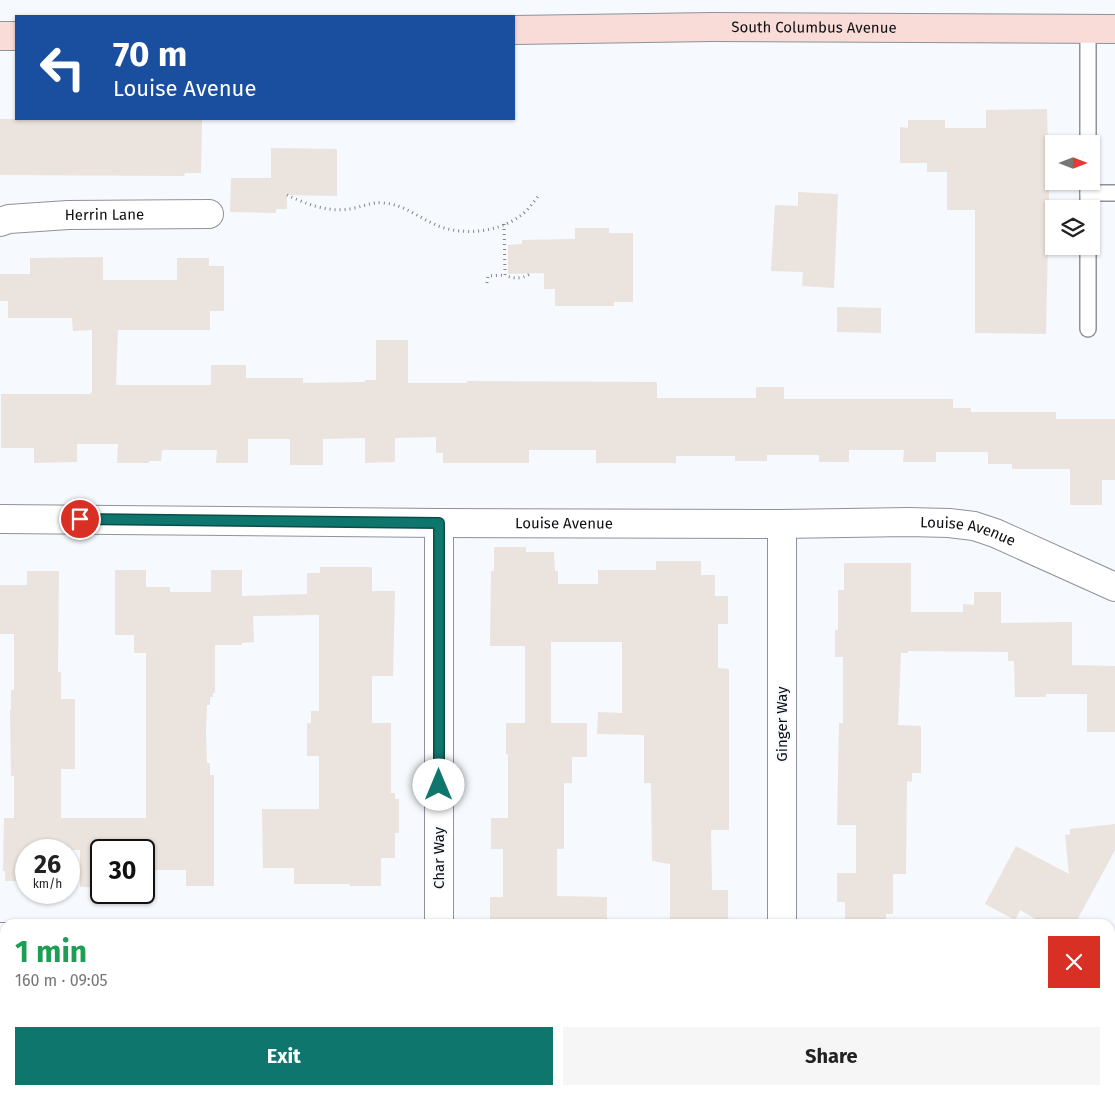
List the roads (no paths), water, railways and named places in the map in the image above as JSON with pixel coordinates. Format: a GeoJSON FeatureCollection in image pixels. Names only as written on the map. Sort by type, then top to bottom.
{"type":"FeatureCollection","features":[{"type":"Feature","properties":{"kind":"main road","name":"South Columbus Avenue"},"geometry":{"type":"LineString","coordinates":[[515,30],[712,27],[1115,29]]}},
{"type":"Feature","properties":{"kind":"main road"},"geometry":{"type":"LineString","coordinates":[[0,36],[15,36]]}},
{"type":"Feature","properties":{"kind":"street","name":"Herrin Lane"},"geometry":{"type":"LineString","coordinates":[[0,222],[9,219],[68,215],[209,214]]}},
{"type":"Feature","properties":{"kind":"street","name":"Louise Avenue"},"geometry":{"type":"LineString","coordinates":[[0,519],[439,523],[948,523],[974,526],[995,533],[1115,587]]}},
{"type":"Feature","properties":{"kind":"street","name":"Char Way"},"geometry":{"type":"LineString","coordinates":[[439,523],[439,919]]}},
{"type":"Feature","properties":{"kind":"street","name":"Ginger Way"},"geometry":{"type":"LineString","coordinates":[[782,524],[782,919]]}},
{"type":"Feature","properties":{"kind":"lane"},"geometry":{"type":"LineString","coordinates":[[1088,29],[1088,135]]}},
{"type":"Feature","properties":{"kind":"lane"},"geometry":{"type":"LineString","coordinates":[[1100,190],[1115,193]]}},
{"type":"Feature","properties":{"kind":"lane"},"geometry":{"type":"LineString","coordinates":[[1088,255],[1088,329]]}}]}
